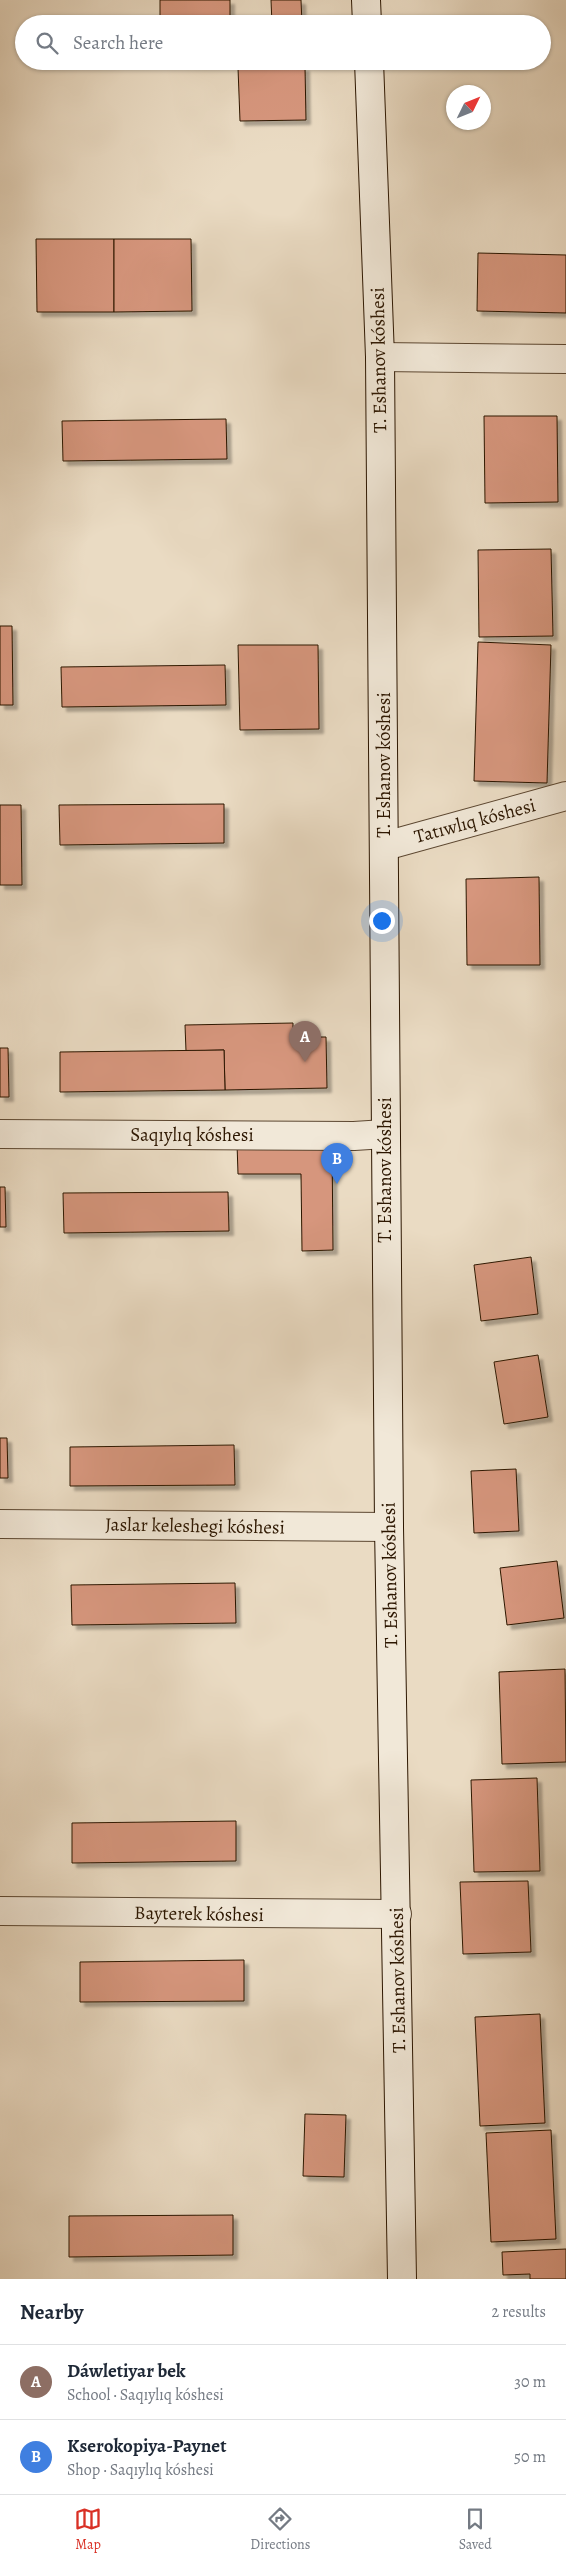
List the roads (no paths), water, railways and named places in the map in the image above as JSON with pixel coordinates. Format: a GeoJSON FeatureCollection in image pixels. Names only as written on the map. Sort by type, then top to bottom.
{"type":"FeatureCollection","features":[{"type":"Feature","properties":{"kind":"main road"},"geometry":{"type":"LineString","coordinates":[[366,0],[367,15]]}},
{"type":"Feature","properties":{"kind":"main road","name":"T. Eshanov kóshesi"},"geometry":{"type":"LineString","coordinates":[[369,70],[380,357],[389,1527],[402,2279]]}},
{"type":"Feature","properties":{"kind":"main road"},"geometry":{"type":"LineString","coordinates":[[380,357],[566,359]]}},
{"type":"Feature","properties":{"kind":"main road","name":"Tatıwlıq kóshesi"},"geometry":{"type":"LineString","coordinates":[[385,846],[566,796]]}},
{"type":"Feature","properties":{"kind":"main road","name":"Saqıylıq kóshesi"},"geometry":{"type":"LineString","coordinates":[[0,1134],[354,1136],[385,1134]]}},
{"type":"Feature","properties":{"kind":"main road","name":"Jaslar keleshegi kóshesi"},"geometry":{"type":"LineString","coordinates":[[0,1524],[389,1527]]}},
{"type":"Feature","properties":{"kind":"main road","name":"Bayterek kóshesi"},"geometry":{"type":"LineString","coordinates":[[0,1911],[397,1914]]}},
{"type":"Feature","properties":{"kind":"place","name":"Dáwletiyar bek"},"geometry":{"type":"Point","coordinates":[305,1062]}},
{"type":"Feature","properties":{"kind":"place","name":"Kserokopiya-Paynet"},"geometry":{"type":"Point","coordinates":[337,1184]}}]}
